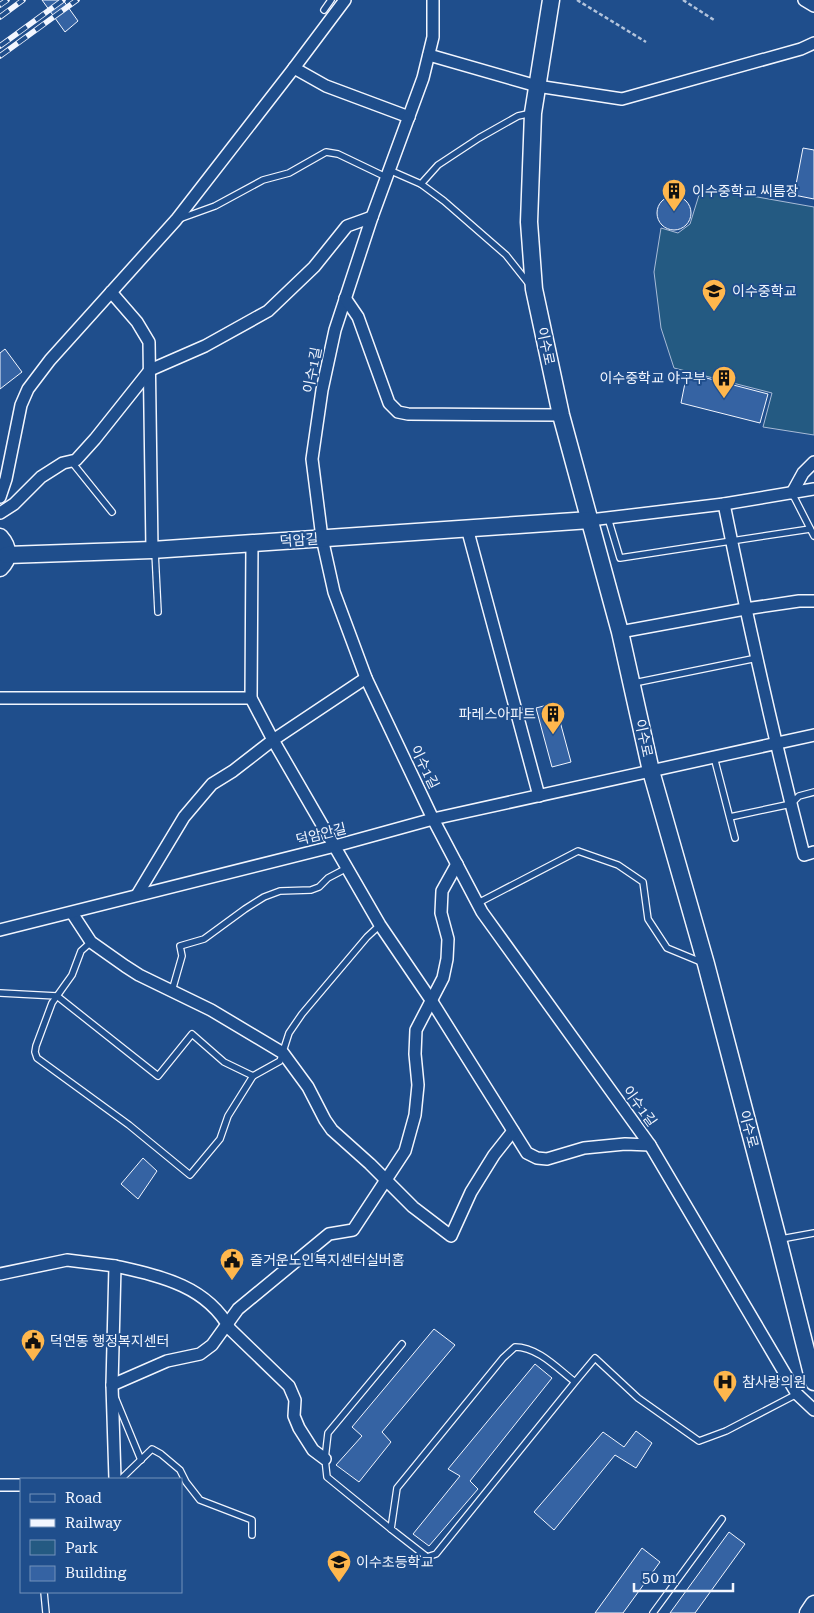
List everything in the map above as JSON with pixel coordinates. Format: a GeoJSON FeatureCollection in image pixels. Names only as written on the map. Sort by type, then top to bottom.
{"type":"FeatureCollection","features":[{"type":"Feature","properties":{"kind":"main road","name":"이수로"},"geometry":{"type":"LineString","coordinates":[[551,0],[533,113],[529,222],[534,289],[561,415],[620,632],[651,771],[706,964],[814,1382]]}},
{"type":"Feature","properties":{"kind":"main road","name":"덕암길"},"geometry":{"type":"LineString","coordinates":[[4,562],[590,520]]}},
{"type":"Feature","properties":{"kind":"main road"},"geometry":{"type":"LineString","coordinates":[[0,537],[5,543],[4,562]]}},
{"type":"Feature","properties":{"kind":"main road"},"geometry":{"type":"LineString","coordinates":[[808,1613],[814,1604]]}},
{"type":"Feature","properties":{"kind":"street"},"geometry":{"type":"LineString","coordinates":[[0,497],[6,479],[21,405],[28,389],[50,360],[176,220],[345,0]]}},
{"type":"Feature","properties":{"kind":"street","name":"이수1길"},"geometry":{"type":"LineString","coordinates":[[434,0],[433,37],[423,78],[372,217],[345,298],[335,330],[326,373],[312,460],[322,538],[334,592],[366,678],[433,819],[482,912],[650,1145],[797,1394],[814,1410]]}},
{"type":"Feature","properties":{"kind":"street"},"geometry":{"type":"LineString","coordinates":[[804,0],[814,6]]}},
{"type":"Feature","properties":{"kind":"street"},"geometry":{"type":"LineString","coordinates":[[429,55],[537,86],[622,99],[792,52],[814,43]]}},
{"type":"Feature","properties":{"kind":"street"},"geometry":{"type":"LineString","coordinates":[[294,68],[326,86],[408,117]]}},
{"type":"Feature","properties":{"kind":"street"},"geometry":{"type":"LineString","coordinates":[[0,513],[14,504],[41,477],[63,463],[76,460],[96,439],[150,370],[205,346],[268,311],[314,267],[347,226],[372,217]]}},
{"type":"Feature","properties":{"kind":"street"},"geometry":{"type":"LineString","coordinates":[[112,292],[137,322],[149,342],[154,550]]}},
{"type":"Feature","properties":{"kind":"street"},"geometry":{"type":"LineString","coordinates":[[345,298],[358,317],[389,403],[398,412],[408,414],[561,415]]}},
{"type":"Feature","properties":{"kind":"street"},"geometry":{"type":"LineString","coordinates":[[792,493],[803,473],[814,462]]}},
{"type":"Feature","properties":{"kind":"street"},"geometry":{"type":"LineString","coordinates":[[590,520],[724,504],[814,489]]}},
{"type":"Feature","properties":{"kind":"street"},"geometry":{"type":"LineString","coordinates":[[724,504],[745,609],[804,855],[814,852]]}},
{"type":"Feature","properties":{"kind":"street"},"geometry":{"type":"LineString","coordinates":[[467,528],[539,796]]}},
{"type":"Feature","properties":{"kind":"street"},"geometry":{"type":"LineString","coordinates":[[252,543],[250,698],[380,925],[431,1000],[527,1153],[537,1158],[547,1159],[584,1148],[625,1144],[650,1145]]}},
{"type":"Feature","properties":{"kind":"street"},"geometry":{"type":"LineString","coordinates":[[620,632],[745,609],[799,601],[814,601]]}},
{"type":"Feature","properties":{"kind":"street"},"geometry":{"type":"LineString","coordinates":[[137,896],[184,817],[212,784],[233,771],[273,740],[366,678]]}},
{"type":"Feature","properties":{"kind":"street"},"geometry":{"type":"LineString","coordinates":[[0,698],[250,698]]}},
{"type":"Feature","properties":{"kind":"street","name":"덕암안길"},"geometry":{"type":"LineString","coordinates":[[0,930],[335,846],[433,819],[814,735]]}},
{"type":"Feature","properties":{"kind":"street"},"geometry":{"type":"LineString","coordinates":[[112,1388],[167,1361],[200,1354],[212,1345],[238,1309],[329,1234],[353,1230],[405,1151],[416,1115],[418,1085],[415,1054],[416,1030],[442,978],[447,959],[448,939],[441,913],[442,890],[457,864]]}},
{"type":"Feature","properties":{"kind":"street"},"geometry":{"type":"LineString","coordinates":[[72,913],[91,942],[139,975],[211,1010],[283,1053],[308,1087],[332,1130],[370,1164],[413,1207],[451,1236],[471,1192],[494,1155],[513,1131]]}},
{"type":"Feature","properties":{"kind":"street"},"geometry":{"type":"LineString","coordinates":[[0,1274],[67,1260],[115,1266],[160,1276],[196,1293],[289,1386],[295,1400],[294,1416],[299,1428],[313,1450],[325,1459]]}},
{"type":"Feature","properties":{"kind":"street"},"geometry":{"type":"LineString","coordinates":[[115,1266],[112,1388],[115,1478]]}},
{"type":"Feature","properties":{"kind":"street"},"geometry":{"type":"LineString","coordinates":[[0,1485],[20,1485]]}},
{"type":"Feature","properties":{"kind":"lane"},"geometry":{"type":"LineString","coordinates":[[324,10],[331,0]]}},
{"type":"Feature","properties":{"kind":"lane"},"geometry":{"type":"LineString","coordinates":[[421,184],[438,165],[479,138],[518,116],[533,113]]}},
{"type":"Feature","properties":{"kind":"lane"},"geometry":{"type":"LineString","coordinates":[[176,220],[214,206],[263,180],[289,173],[326,152],[338,154],[388,174],[421,184],[444,201],[499,249],[534,289]]}},
{"type":"Feature","properties":{"kind":"lane"},"geometry":{"type":"LineString","coordinates":[[71,461],[112,512]]}},
{"type":"Feature","properties":{"kind":"lane"},"geometry":{"type":"LineString","coordinates":[[792,493],[814,536]]}},
{"type":"Feature","properties":{"kind":"lane"},"geometry":{"type":"LineString","coordinates":[[608,518],[620,558],[810,529]]}},
{"type":"Feature","properties":{"kind":"lane"},"geometry":{"type":"LineString","coordinates":[[154,550],[158,612]]}},
{"type":"Feature","properties":{"kind":"lane"},"geometry":{"type":"LineString","coordinates":[[632,683],[757,658]]}},
{"type":"Feature","properties":{"kind":"lane"},"geometry":{"type":"LineString","coordinates":[[714,757],[735,838]]}},
{"type":"Feature","properties":{"kind":"lane"},"geometry":{"type":"LineString","coordinates":[[730,817],[791,804],[799,796],[814,792]]}},
{"type":"Feature","properties":{"kind":"lane"},"geometry":{"type":"LineString","coordinates":[[478,903],[578,851],[618,865],[643,882],[648,919],[667,948],[706,964]]}},
{"type":"Feature","properties":{"kind":"lane"},"geometry":{"type":"LineString","coordinates":[[172,991],[182,956],[180,946],[204,939],[264,897],[280,891],[311,890],[319,887],[328,878],[347,868]]}},
{"type":"Feature","properties":{"kind":"lane"},"geometry":{"type":"LineString","coordinates":[[91,942],[81,951],[72,974],[52,1003],[36,1046],[37,1058],[129,1125],[190,1175],[220,1139],[228,1116],[254,1076],[280,1061],[289,1033],[302,1014],[367,937],[380,925]]}},
{"type":"Feature","properties":{"kind":"lane"},"geometry":{"type":"LineString","coordinates":[[0,993],[57,996],[158,1076],[192,1034],[224,1062],[254,1076]]}},
{"type":"Feature","properties":{"kind":"lane"},"geometry":{"type":"LineString","coordinates":[[778,1240],[814,1233]]}},
{"type":"Feature","properties":{"kind":"lane"},"geometry":{"type":"LineString","coordinates":[[402,1344],[328,1433],[325,1459],[328,1477],[427,1557],[436,1554],[595,1358],[638,1398],[699,1441],[726,1431],[797,1394]]}},
{"type":"Feature","properties":{"kind":"lane"},"geometry":{"type":"LineString","coordinates":[[391,1529],[398,1488],[503,1358],[515,1347],[525,1347],[547,1360],[575,1382]]}},
{"type":"Feature","properties":{"kind":"lane"},"geometry":{"type":"LineString","coordinates":[[112,1388],[141,1460]]}},
{"type":"Feature","properties":{"kind":"lane"},"geometry":{"type":"LineString","coordinates":[[122,1478],[152,1449],[180,1470],[186,1482],[200,1500],[252,1520],[252,1535]]}},
{"type":"Feature","properties":{"kind":"lane"},"geometry":{"type":"LineString","coordinates":[[653,1613],[722,1520]]}},
{"type":"Feature","properties":{"kind":"lane"},"geometry":{"type":"LineString","coordinates":[[44,1593],[46,1613]]}},
{"type":"Feature","properties":{"kind":"path"},"geometry":{"type":"LineString","coordinates":[[578,0],[646,42]]}},
{"type":"Feature","properties":{"kind":"path"},"geometry":{"type":"LineString","coordinates":[[683,0],[714,20]]}},
{"type":"Feature","properties":{"kind":"green space"},"geometry":{"type":"Polygon","coordinates":[[[712,189],[814,207],[814,435],[763,427],[772,393],[674,368],[661,328],[654,272],[661,228],[678,233],[690,224],[699,195],[712,189]]]}},
{"type":"Feature","properties":{"kind":"building"},"geometry":{"type":"Polygon","coordinates":[[[42,0],[63,0],[78,21],[65,32],[42,0]]]}},
{"type":"Feature","properties":{"kind":"building"},"geometry":{"type":"Polygon","coordinates":[[[803,148],[814,150],[814,199],[794,195],[803,148]]]}},
{"type":"Feature","properties":{"kind":"building","name":"이수중학교 씨름장"},"geometry":{"type":"Polygon","coordinates":[[[674,196],[686,201],[691,213],[686,225],[674,230],[662,225],[657,213],[662,201],[674,196]]]}},
{"type":"Feature","properties":{"kind":"building"},"geometry":{"type":"Polygon","coordinates":[[[5,349],[22,372],[0,389],[0,353],[5,349]]]}},
{"type":"Feature","properties":{"kind":"building","name":"이수중학교 야구부"},"geometry":{"type":"Polygon","coordinates":[[[687,373],[768,394],[760,423],[681,403],[687,373]]]}},
{"type":"Feature","properties":{"kind":"building","name":"파레스아파트"},"geometry":{"type":"Polygon","coordinates":[[[555,703],[571,762],[552,767],[536,708],[555,703]]]}},
{"type":"Feature","properties":{"kind":"building"},"geometry":{"type":"Polygon","coordinates":[[[143,1158],[157,1171],[138,1199],[121,1184],[143,1158]]]}},
{"type":"Feature","properties":{"kind":"building"},"geometry":{"type":"Polygon","coordinates":[[[434,1329],[455,1345],[382,1432],[391,1442],[359,1482],[336,1465],[362,1436],[352,1427],[434,1329]]]}},
{"type":"Feature","properties":{"kind":"building"},"geometry":{"type":"Polygon","coordinates":[[[535,1364],[552,1378],[470,1481],[478,1489],[429,1546],[413,1534],[460,1476],[448,1469],[535,1364]]]}},
{"type":"Feature","properties":{"kind":"building"},"geometry":{"type":"Polygon","coordinates":[[[636,1431],[652,1443],[636,1468],[615,1455],[554,1530],[534,1512],[603,1432],[624,1447],[636,1431]]]}},
{"type":"Feature","properties":{"kind":"building"},"geometry":{"type":"Polygon","coordinates":[[[729,1532],[745,1544],[695,1613],[670,1613],[729,1532]]]}},
{"type":"Feature","properties":{"kind":"building"},"geometry":{"type":"Polygon","coordinates":[[[642,1548],[660,1562],[623,1613],[595,1613],[642,1548]]]}},
{"type":"Feature","properties":{"kind":"railway"},"geometry":{"type":"LineString","coordinates":[[0,5],[7,0]]}},
{"type":"Feature","properties":{"kind":"railway"},"geometry":{"type":"LineString","coordinates":[[0,17],[23,0]]}},
{"type":"Feature","properties":{"kind":"railway"},"geometry":{"type":"LineString","coordinates":[[0,46],[63,0]]}},
{"type":"Feature","properties":{"kind":"railway"},"geometry":{"type":"LineString","coordinates":[[0,56],[77,0]]}},
{"type":"Feature","properties":{"kind":"place","name":"이수중학교 씨름장"},"geometry":{"type":"Point","coordinates":[674,212]}},
{"type":"Feature","properties":{"kind":"place","name":"이수중학교"},"geometry":{"type":"Point","coordinates":[714,312]}},
{"type":"Feature","properties":{"kind":"place","name":"이수중학교 야구부"},"geometry":{"type":"Point","coordinates":[724,399]}},
{"type":"Feature","properties":{"kind":"place","name":"파레스아파트"},"geometry":{"type":"Point","coordinates":[553,735]}},
{"type":"Feature","properties":{"kind":"place","name":"즐거운노인복지센터실버홈"},"geometry":{"type":"Point","coordinates":[232,1281]}},
{"type":"Feature","properties":{"kind":"place","name":"덕연동 행정복지센터"},"geometry":{"type":"Point","coordinates":[33,1362]}},
{"type":"Feature","properties":{"kind":"place","name":"참사랑의원"},"geometry":{"type":"Point","coordinates":[725,1403]}},
{"type":"Feature","properties":{"kind":"place","name":"이수초등학교"},"geometry":{"type":"Point","coordinates":[339,1583]}}]}
